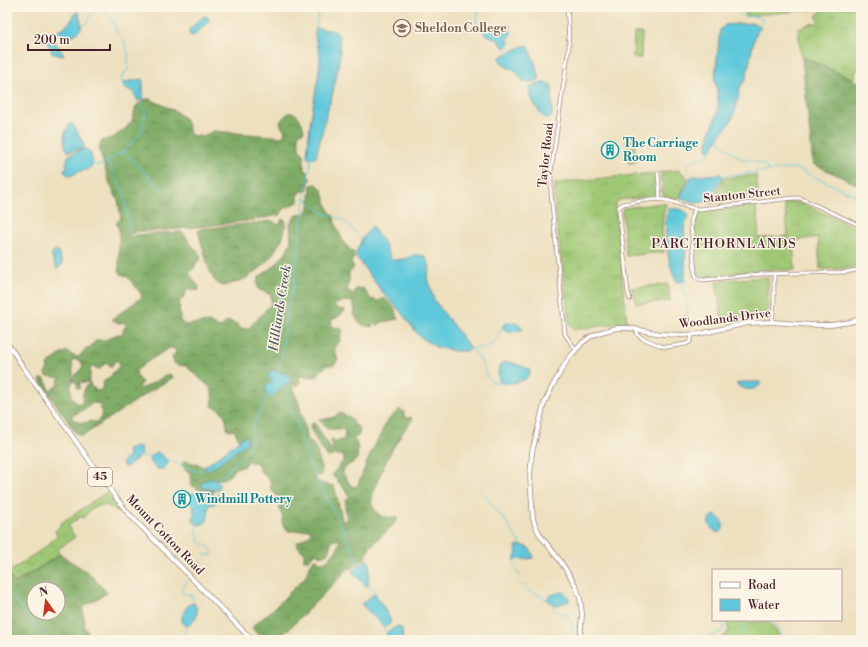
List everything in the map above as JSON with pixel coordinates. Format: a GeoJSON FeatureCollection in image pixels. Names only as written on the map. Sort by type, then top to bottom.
{"type":"FeatureCollection","features":[{"type":"Feature","properties":{"kind":"main road","name":"Woodlands Drive"},"geometry":{"type":"LineString","coordinates":[[580,640],[582,614],[579,594],[576,586],[561,562],[540,535],[536,527],[530,476],[532,452],[544,404],[568,359],[582,343],[601,332],[617,328],[636,329],[670,335],[692,335],[748,323],[772,322],[831,325],[861,319]]}},
{"type":"Feature","properties":{"kind":"main road","name":"Mount Cotton Road"},"geometry":{"type":"LineString","coordinates":[[7,342],[116,498],[138,524],[215,602],[249,640]]}},
{"type":"Feature","properties":{"kind":"street","name":"Taylor Road"},"geometry":{"type":"LineString","coordinates":[[567,7],[569,47],[550,194],[566,334],[570,343],[576,350]]}},
{"type":"Feature","properties":{"kind":"street"},"geometry":{"type":"LineString","coordinates":[[658,173],[660,199]]}},
{"type":"Feature","properties":{"kind":"street","name":"Stanton Street"},"geometry":{"type":"LineString","coordinates":[[630,300],[619,206],[623,204],[660,199],[695,208],[800,198],[861,226]]}},
{"type":"Feature","properties":{"kind":"street"},"geometry":{"type":"LineString","coordinates":[[695,208],[691,222],[695,274],[697,278],[702,280],[761,274],[846,272],[856,270],[861,267]]}},
{"type":"Feature","properties":{"kind":"street"},"geometry":{"type":"LineString","coordinates":[[772,322],[774,305],[774,274]]}},
{"type":"Feature","properties":{"kind":"street"},"geometry":{"type":"LineString","coordinates":[[636,329],[638,335],[642,338],[660,346],[667,347],[686,344],[690,342],[692,335]]}},
{"type":"Feature","properties":{"kind":"green space"},"geometry":{"type":"Polygon","coordinates":[[[745,7],[820,7],[820,9],[746,16],[745,7]]]}},
{"type":"Feature","properties":{"kind":"green space"},"geometry":{"type":"Polygon","coordinates":[[[861,7],[861,66],[859,65],[853,79],[802,58],[798,28],[818,22],[819,21],[816,16],[827,9],[861,7]]]}},
{"type":"Feature","properties":{"kind":"green space"},"geometry":{"type":"Polygon","coordinates":[[[634,33],[642,33],[641,58],[633,58],[634,33]]]}},
{"type":"Feature","properties":{"kind":"green space"},"geometry":{"type":"Polygon","coordinates":[[[802,58],[861,83],[861,186],[813,164],[802,58]]]}},
{"type":"Feature","properties":{"kind":"green space"},"geometry":{"type":"Polygon","coordinates":[[[145,99],[150,99],[175,111],[183,117],[188,125],[190,134],[196,136],[205,135],[213,131],[283,137],[285,131],[280,122],[288,113],[295,114],[303,126],[304,131],[298,135],[299,149],[304,154],[304,170],[307,171],[310,179],[307,191],[302,191],[298,196],[298,202],[284,209],[280,215],[189,228],[138,231],[128,235],[129,237],[136,235],[181,232],[186,236],[200,255],[200,260],[196,262],[194,268],[189,273],[199,287],[198,291],[188,288],[184,297],[179,302],[180,321],[185,325],[209,322],[219,328],[228,321],[237,324],[242,329],[249,328],[271,304],[271,295],[258,289],[257,282],[259,277],[274,266],[285,254],[291,242],[290,223],[294,217],[304,214],[309,209],[311,185],[317,184],[322,189],[329,211],[333,215],[340,235],[349,249],[353,252],[354,258],[351,263],[354,268],[349,273],[347,290],[354,294],[356,289],[363,288],[370,299],[379,301],[384,298],[393,307],[397,315],[398,319],[382,322],[378,326],[373,323],[372,327],[363,325],[359,322],[354,314],[355,309],[353,302],[343,301],[334,305],[338,309],[346,310],[337,318],[332,319],[331,326],[343,330],[339,343],[334,348],[338,360],[334,365],[328,365],[321,370],[317,377],[300,376],[300,383],[296,387],[294,384],[292,385],[300,407],[308,440],[315,447],[322,470],[321,476],[317,475],[315,477],[316,481],[334,486],[342,518],[341,521],[347,521],[345,508],[346,500],[350,497],[332,475],[344,460],[343,455],[328,457],[320,447],[309,426],[314,422],[330,448],[334,450],[330,441],[344,440],[345,429],[328,429],[319,419],[332,418],[340,413],[350,417],[353,423],[360,429],[359,435],[353,439],[357,443],[357,460],[347,466],[342,472],[351,486],[357,487],[370,455],[387,421],[400,409],[404,412],[404,415],[407,418],[411,417],[412,420],[387,459],[371,503],[381,516],[397,517],[397,520],[370,547],[366,557],[351,569],[349,568],[277,640],[263,640],[252,628],[305,577],[315,558],[320,562],[325,562],[333,555],[340,540],[332,540],[328,553],[320,556],[316,553],[309,560],[304,560],[304,552],[296,543],[310,535],[311,530],[287,531],[282,521],[283,517],[280,511],[280,499],[271,490],[270,481],[260,471],[257,463],[247,461],[243,467],[235,468],[226,478],[213,479],[205,489],[215,491],[212,494],[198,490],[190,485],[191,473],[186,471],[182,463],[187,461],[198,464],[208,470],[243,437],[239,440],[235,431],[227,429],[224,414],[212,406],[213,400],[211,389],[186,366],[174,363],[172,357],[176,351],[173,348],[169,348],[136,371],[137,376],[142,383],[138,386],[139,389],[147,386],[169,374],[173,378],[155,388],[84,435],[80,436],[76,433],[40,381],[42,378],[45,379],[51,390],[59,384],[58,380],[61,378],[47,376],[45,373],[48,369],[47,365],[61,354],[67,351],[79,357],[87,347],[89,350],[96,340],[105,340],[118,334],[123,334],[123,330],[126,326],[125,322],[118,323],[112,319],[142,297],[128,277],[121,274],[119,270],[119,228],[117,226],[117,222],[121,218],[118,200],[108,179],[99,148],[102,141],[114,137],[125,129],[132,121],[136,106],[145,99]],[[74,359],[72,362],[73,379],[70,389],[72,393],[71,396],[76,403],[80,404],[82,402],[85,389],[90,383],[92,388],[95,388],[95,390],[98,391],[102,389],[105,380],[113,375],[112,373],[119,366],[117,360],[112,366],[109,366],[108,363],[106,363],[100,369],[91,367],[89,382],[84,383],[80,381],[80,389],[77,388],[77,382],[74,382],[74,377],[83,366],[81,361],[74,359]],[[93,403],[71,417],[78,422],[95,422],[102,417],[100,404],[93,403]]]}},
{"type":"Feature","properties":{"kind":"green space"},"geometry":{"type":"Polygon","coordinates":[[[628,139],[632,139],[634,142],[636,162],[628,162],[626,142],[628,139]]]}},
{"type":"Feature","properties":{"kind":"green space"},"geometry":{"type":"Polygon","coordinates":[[[679,170],[688,178],[678,200],[664,196],[660,172],[679,170]]]}},
{"type":"Feature","properties":{"kind":"green space"},"geometry":{"type":"Polygon","coordinates":[[[653,173],[656,193],[654,196],[619,200],[615,204],[627,322],[573,330],[569,323],[554,200],[555,183],[653,173]]]}},
{"type":"Feature","properties":{"kind":"green space"},"geometry":{"type":"Polygon","coordinates":[[[756,175],[759,198],[709,204],[724,178],[756,175]]]}},
{"type":"Feature","properties":{"kind":"green space"},"geometry":{"type":"Polygon","coordinates":[[[784,202],[799,202],[861,230],[861,260],[859,263],[854,267],[820,269],[818,238],[793,240],[795,270],[760,270],[703,277],[699,275],[694,223],[695,218],[699,213],[756,205],[759,238],[788,236],[784,202]]]}},
{"type":"Feature","properties":{"kind":"green space"},"geometry":{"type":"Polygon","coordinates":[[[662,203],[666,204],[662,227],[664,252],[626,256],[623,208],[662,203]]]}},
{"type":"Feature","properties":{"kind":"green space"},"geometry":{"type":"Polygon","coordinates":[[[282,219],[286,222],[283,237],[273,254],[262,267],[247,278],[223,286],[214,280],[209,269],[198,231],[201,229],[273,221],[276,224],[280,224],[282,219]]]}},
{"type":"Feature","properties":{"kind":"green space"},"geometry":{"type":"Polygon","coordinates":[[[764,277],[768,278],[768,310],[764,314],[722,320],[716,281],[764,277]]]}},
{"type":"Feature","properties":{"kind":"green space"},"geometry":{"type":"Polygon","coordinates":[[[668,284],[670,301],[636,304],[635,296],[630,288],[668,284]]]}},
{"type":"Feature","properties":{"kind":"green space"},"geometry":{"type":"Polygon","coordinates":[[[107,492],[119,510],[117,512],[111,507],[102,505],[95,507],[82,518],[81,516],[68,526],[75,537],[57,550],[60,555],[14,583],[8,573],[48,545],[57,535],[55,531],[61,523],[107,492]]]}},
{"type":"Feature","properties":{"kind":"green space"},"geometry":{"type":"Polygon","coordinates":[[[60,554],[90,574],[107,593],[83,607],[85,629],[88,631],[87,634],[89,637],[105,636],[107,640],[7,640],[7,573],[15,584],[60,554]]]}},
{"type":"Feature","properties":{"kind":"green space"},"geometry":{"type":"Polygon","coordinates":[[[769,621],[781,640],[717,640],[724,637],[729,631],[727,622],[769,621]]]}},
{"type":"Feature","properties":{"kind":"water"},"geometry":{"type":"Polygon","coordinates":[[[78,12],[81,23],[79,31],[65,38],[59,30],[69,23],[75,13],[78,12]]]}},
{"type":"Feature","properties":{"kind":"water"},"geometry":{"type":"Polygon","coordinates":[[[204,16],[208,18],[209,21],[195,35],[191,36],[188,31],[204,16]]]}},
{"type":"Feature","properties":{"kind":"water"},"geometry":{"type":"Polygon","coordinates":[[[753,23],[760,26],[760,29],[754,40],[746,78],[740,88],[735,112],[730,123],[720,135],[710,152],[707,148],[709,135],[717,114],[718,106],[715,79],[720,30],[725,25],[753,23]]]}},
{"type":"Feature","properties":{"kind":"water"},"geometry":{"type":"Polygon","coordinates":[[[510,25],[511,34],[508,39],[509,45],[506,48],[481,29],[510,25]]]}},
{"type":"Feature","properties":{"kind":"water"},"geometry":{"type":"Polygon","coordinates":[[[316,28],[335,31],[339,36],[340,53],[332,96],[316,157],[311,159],[307,156],[310,125],[320,61],[315,37],[316,28]]]}},
{"type":"Feature","properties":{"kind":"water"},"geometry":{"type":"Polygon","coordinates":[[[48,36],[51,37],[64,55],[61,56],[52,53],[46,39],[48,36]]]}},
{"type":"Feature","properties":{"kind":"water"},"geometry":{"type":"Polygon","coordinates":[[[528,45],[540,78],[535,82],[528,83],[523,81],[515,70],[504,65],[500,60],[500,57],[528,45]]]}},
{"type":"Feature","properties":{"kind":"water"},"geometry":{"type":"Polygon","coordinates":[[[142,79],[143,97],[138,101],[133,91],[124,88],[123,86],[126,82],[142,79]]]}},
{"type":"Feature","properties":{"kind":"water"},"geometry":{"type":"Polygon","coordinates":[[[545,83],[552,86],[552,116],[547,120],[535,105],[529,92],[529,88],[536,84],[545,83]]]}},
{"type":"Feature","properties":{"kind":"water"},"geometry":{"type":"Polygon","coordinates":[[[71,123],[84,144],[84,147],[69,152],[65,146],[64,138],[66,137],[64,136],[71,123]]]}},
{"type":"Feature","properties":{"kind":"water"},"geometry":{"type":"Polygon","coordinates":[[[83,149],[87,149],[90,153],[92,166],[71,176],[65,173],[64,169],[68,167],[66,164],[68,156],[83,149]]]}},
{"type":"Feature","properties":{"kind":"water"},"geometry":{"type":"Polygon","coordinates":[[[721,174],[723,177],[709,199],[705,202],[697,203],[681,198],[690,178],[693,176],[721,174]]]}},
{"type":"Feature","properties":{"kind":"water"},"geometry":{"type":"Polygon","coordinates":[[[669,208],[683,210],[688,215],[684,228],[686,244],[685,275],[684,280],[681,282],[677,282],[674,277],[666,241],[666,217],[669,208]]]}},
{"type":"Feature","properties":{"kind":"water"},"geometry":{"type":"Polygon","coordinates":[[[372,226],[393,260],[404,259],[415,255],[425,256],[430,267],[427,278],[434,300],[471,349],[468,351],[455,351],[436,347],[419,336],[401,312],[383,293],[355,255],[362,239],[372,226]]]}},
{"type":"Feature","properties":{"kind":"water"},"geometry":{"type":"Polygon","coordinates":[[[56,250],[63,264],[57,269],[51,254],[56,250]]]}},
{"type":"Feature","properties":{"kind":"water"},"geometry":{"type":"Polygon","coordinates":[[[506,322],[518,324],[523,329],[515,332],[505,330],[503,328],[506,322]]]}},
{"type":"Feature","properties":{"kind":"water"},"geometry":{"type":"Polygon","coordinates":[[[504,362],[529,369],[530,373],[527,378],[514,383],[505,384],[500,382],[498,376],[499,367],[504,362]]]}},
{"type":"Feature","properties":{"kind":"water"},"geometry":{"type":"Polygon","coordinates":[[[271,370],[288,374],[291,380],[272,397],[266,395],[265,387],[272,382],[268,375],[271,370]]]}},
{"type":"Feature","properties":{"kind":"water"},"geometry":{"type":"Polygon","coordinates":[[[743,382],[760,382],[760,385],[754,389],[748,389],[742,388],[736,384],[743,382]]]}},
{"type":"Feature","properties":{"kind":"water"},"geometry":{"type":"Polygon","coordinates":[[[243,437],[247,437],[247,443],[211,469],[208,470],[204,467],[218,457],[243,437]]]}},
{"type":"Feature","properties":{"kind":"water"},"geometry":{"type":"Polygon","coordinates":[[[140,446],[141,454],[127,467],[123,466],[122,462],[129,457],[127,450],[140,446]]]}},
{"type":"Feature","properties":{"kind":"water"},"geometry":{"type":"Polygon","coordinates":[[[157,452],[164,457],[168,463],[163,469],[156,468],[151,463],[150,457],[157,452]]]}},
{"type":"Feature","properties":{"kind":"water"},"geometry":{"type":"Polygon","coordinates":[[[209,479],[217,481],[219,484],[218,489],[213,490],[201,486],[204,481],[209,479]]]}},
{"type":"Feature","properties":{"kind":"water"},"geometry":{"type":"Polygon","coordinates":[[[194,492],[218,496],[219,498],[214,504],[209,506],[207,520],[204,524],[196,524],[193,520],[194,508],[189,499],[190,495],[194,492]]]}},
{"type":"Feature","properties":{"kind":"water"},"geometry":{"type":"Polygon","coordinates":[[[714,515],[722,522],[723,529],[720,533],[716,532],[709,524],[711,517],[714,515]]]}},
{"type":"Feature","properties":{"kind":"water"},"geometry":{"type":"Polygon","coordinates":[[[516,546],[523,546],[530,549],[533,558],[514,560],[517,552],[516,546]]]}},
{"type":"Feature","properties":{"kind":"water"},"geometry":{"type":"Polygon","coordinates":[[[367,559],[370,564],[368,586],[366,586],[354,574],[353,570],[367,559]]]}},
{"type":"Feature","properties":{"kind":"water"},"geometry":{"type":"Polygon","coordinates":[[[563,592],[568,596],[569,601],[555,605],[547,599],[556,593],[563,592]]]}},
{"type":"Feature","properties":{"kind":"water"},"geometry":{"type":"Polygon","coordinates":[[[375,593],[390,619],[390,624],[387,626],[383,626],[361,604],[375,593]]]}},
{"type":"Feature","properties":{"kind":"water"},"geometry":{"type":"Polygon","coordinates":[[[193,603],[195,604],[197,614],[192,623],[186,627],[182,623],[182,617],[186,608],[193,603]]]}},
{"type":"Feature","properties":{"kind":"water"},"geometry":{"type":"Polygon","coordinates":[[[398,626],[402,629],[403,640],[387,640],[387,632],[398,626]]]}},
{"type":"Feature","properties":{"kind":"waterway","name":"Hilliards Creek"},"geometry":{"type":"LineString","coordinates":[[82,25],[87,23],[90,16],[98,7]]}},
{"type":"Feature","properties":{"kind":"waterway","name":"Hilliards Creek"},"geometry":{"type":"LineString","coordinates":[[102,7],[113,20],[117,34]]}},
{"type":"Feature","properties":{"kind":"waterway","name":"Hilliards Creek"},"geometry":{"type":"LineString","coordinates":[[316,29],[318,13],[325,7]]}},
{"type":"Feature","properties":{"kind":"waterway"},"geometry":{"type":"LineString","coordinates":[[478,7],[477,23],[484,30]]}},
{"type":"Feature","properties":{"kind":"waterway"},"geometry":{"type":"LineString","coordinates":[[741,7],[741,14],[743,16],[759,17],[762,19],[759,26]]}},
{"type":"Feature","properties":{"kind":"waterway","name":"Hilliards Creek"},"geometry":{"type":"LineString","coordinates":[[50,36],[59,31]]}},
{"type":"Feature","properties":{"kind":"waterway","name":"Hilliards Creek"},"geometry":{"type":"LineString","coordinates":[[123,84],[121,78],[128,69],[128,54],[124,40]]}},
{"type":"Feature","properties":{"kind":"waterway"},"geometry":{"type":"LineString","coordinates":[[506,47],[509,53]]}},
{"type":"Feature","properties":{"kind":"waterway"},"geometry":{"type":"LineString","coordinates":[[92,165],[100,165],[123,152],[143,130],[145,112],[141,100]]}},
{"type":"Feature","properties":{"kind":"waterway"},"geometry":{"type":"LineString","coordinates":[[718,138],[734,154],[742,159],[759,162],[765,165],[767,171]]}},
{"type":"Feature","properties":{"kind":"waterway"},"geometry":{"type":"LineString","coordinates":[[124,152],[162,190]]}},
{"type":"Feature","properties":{"kind":"waterway"},"geometry":{"type":"LineString","coordinates":[[692,178],[688,169],[690,162],[693,160],[706,158],[710,152]]}},
{"type":"Feature","properties":{"kind":"waterway","name":"Hilliards Creek"},"geometry":{"type":"LineString","coordinates":[[279,372],[285,319],[294,286],[311,158]]}},
{"type":"Feature","properties":{"kind":"waterway"},"geometry":{"type":"LineString","coordinates":[[107,162],[124,193],[129,230]]}},
{"type":"Feature","properties":{"kind":"waterway"},"geometry":{"type":"LineString","coordinates":[[722,176],[795,168],[861,198]]}},
{"type":"Feature","properties":{"kind":"waterway"},"geometry":{"type":"LineString","coordinates":[[305,198],[324,213],[343,220],[363,240]]}},
{"type":"Feature","properties":{"kind":"waterway"},"geometry":{"type":"LineString","coordinates":[[681,281],[687,302],[687,328]]}},
{"type":"Feature","properties":{"kind":"waterway"},"geometry":{"type":"LineString","coordinates":[[682,282],[688,281]]}},
{"type":"Feature","properties":{"kind":"waterway"},"geometry":{"type":"LineString","coordinates":[[472,349],[485,347],[494,343],[498,339],[502,326],[506,322]]}},
{"type":"Feature","properties":{"kind":"waterway"},"geometry":{"type":"LineString","coordinates":[[471,349],[480,359],[487,377],[497,384],[499,382]]}},
{"type":"Feature","properties":{"kind":"waterway"},"geometry":{"type":"LineString","coordinates":[[284,386],[307,458],[360,565]]}},
{"type":"Feature","properties":{"kind":"waterway","name":"Hilliards Creek"},"geometry":{"type":"LineString","coordinates":[[217,481],[240,458],[251,444],[253,425],[269,395]]}},
{"type":"Feature","properties":{"kind":"waterway"},"geometry":{"type":"LineString","coordinates":[[120,456],[126,459]]}},
{"type":"Feature","properties":{"kind":"waterway"},"geometry":{"type":"LineString","coordinates":[[139,456],[150,457]]}},
{"type":"Feature","properties":{"kind":"waterway"},"geometry":{"type":"LineString","coordinates":[[164,458],[186,468],[197,471],[208,469]]}},
{"type":"Feature","properties":{"kind":"waterway"},"geometry":{"type":"LineString","coordinates":[[478,486],[506,522],[521,545]]}},
{"type":"Feature","properties":{"kind":"waterway","name":"Hilliards Creek"},"geometry":{"type":"LineString","coordinates":[[217,496],[219,492],[218,488]]}},
{"type":"Feature","properties":{"kind":"waterway","name":"Hilliards Creek"},"geometry":{"type":"LineString","coordinates":[[197,524],[200,541],[210,548],[212,552],[212,555],[205,555]]}},
{"type":"Feature","properties":{"kind":"waterway","name":"Hilliards Creek"},"geometry":{"type":"LineString","coordinates":[[193,574],[197,570],[201,561]]}},
{"type":"Feature","properties":{"kind":"waterway"},"geometry":{"type":"LineString","coordinates":[[516,570],[521,576]]}},
{"type":"Feature","properties":{"kind":"waterway"},"geometry":{"type":"LineString","coordinates":[[189,579],[184,585],[183,593],[192,596],[193,601]]}},
{"type":"Feature","properties":{"kind":"waterway"},"geometry":{"type":"LineString","coordinates":[[526,584],[524,586],[528,590],[548,600]]}},
{"type":"Feature","properties":{"kind":"waterway"},"geometry":{"type":"LineString","coordinates":[[368,585],[376,594]]}},
{"type":"Feature","properties":{"kind":"waterway"},"geometry":{"type":"LineString","coordinates":[[7,592],[49,640]]}},
{"type":"Feature","properties":{"kind":"waterway"},"geometry":{"type":"LineString","coordinates":[[553,605],[556,611],[567,614],[570,618]]}},
{"type":"Feature","properties":{"kind":"waterway"},"geometry":{"type":"LineString","coordinates":[[699,640],[721,632],[724,628],[725,621]]}},
{"type":"Feature","properties":{"kind":"waterway"},"geometry":{"type":"LineString","coordinates":[[739,640],[749,621]]}},
{"type":"Feature","properties":{"kind":"waterway"},"geometry":{"type":"LineString","coordinates":[[772,621],[777,625],[784,640]]}},
{"type":"Feature","properties":{"kind":"waterway"},"geometry":{"type":"LineString","coordinates":[[571,622],[574,635]]}},
{"type":"Feature","properties":{"kind":"waterway"},"geometry":{"type":"LineString","coordinates":[[384,626],[387,632]]}},
{"type":"Feature","properties":{"kind":"waterway"},"geometry":{"type":"LineString","coordinates":[[181,640],[186,628]]}},
{"type":"Feature","properties":{"kind":"place","name":"Sheldon College"},"geometry":{"type":"Point","coordinates":[402,28]}},
{"type":"Feature","properties":{"kind":"place","name":"The Carriage Room"},"geometry":{"type":"Point","coordinates":[610,150]}},
{"type":"Feature","properties":{"kind":"place","name":"Windmill Pottery"},"geometry":{"type":"Point","coordinates":[182,499]}},
{"type":"Feature","properties":{"kind":"district","name":"PARC THORNLANDS"},"geometry":{"type":"Point","coordinates":[724,244]}}]}
